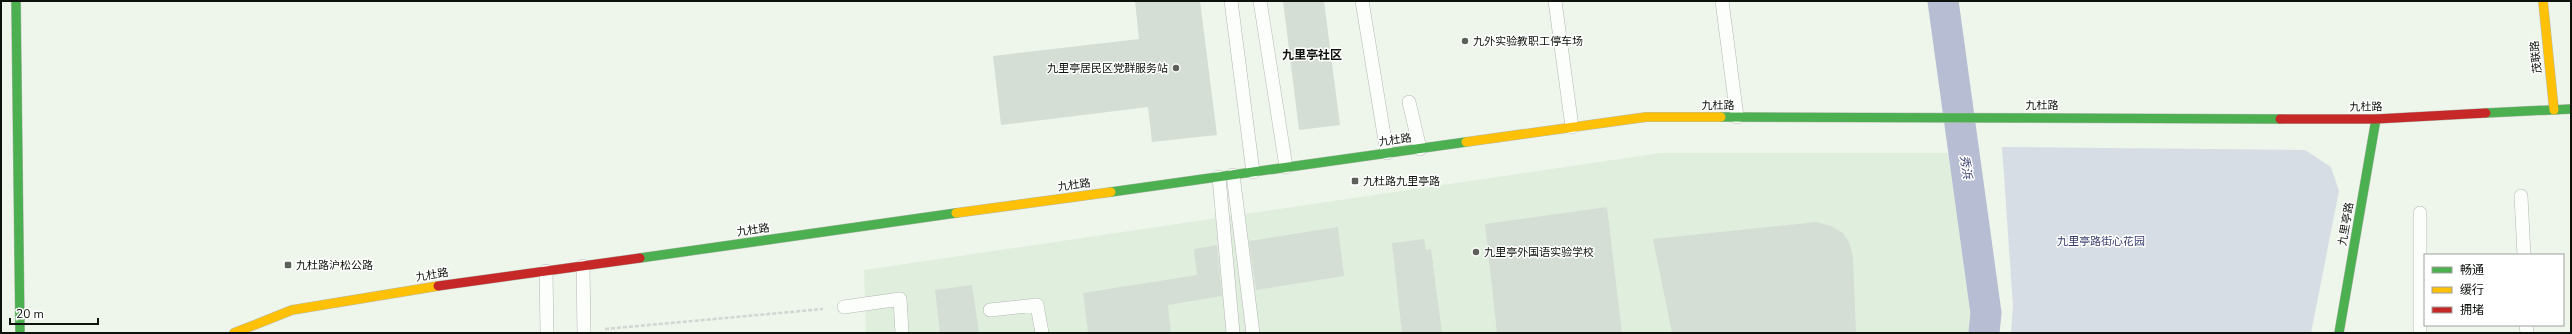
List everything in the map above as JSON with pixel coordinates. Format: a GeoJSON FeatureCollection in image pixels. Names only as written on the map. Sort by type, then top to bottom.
{"type":"FeatureCollection","features":[{"type":"Feature","properties":{"kind":"street"},"geometry":{"type":"LineString","coordinates":[[16,1],[20,333]]}},
{"type":"Feature","properties":{"kind":"street","name":"茂联路"},"geometry":{"type":"LineString","coordinates":[[2543,1],[2554,110]]}},
{"type":"Feature","properties":{"kind":"street","name":"九杜路"},"geometry":{"type":"LineString","coordinates":[[234,333],[292,310],[546,271],[1646,117],[2376,119],[2571,109]]}},
{"type":"Feature","properties":{"kind":"street","name":"九里亭路"},"geometry":{"type":"LineString","coordinates":[[2339,333],[2376,119]]}},
{"type":"Feature","properties":{"kind":"lane"},"geometry":{"type":"LineString","coordinates":[[1231,1],[1253,172]]}},
{"type":"Feature","properties":{"kind":"lane"},"geometry":{"type":"LineString","coordinates":[[1260,1],[1286,167]]}},
{"type":"Feature","properties":{"kind":"lane"},"geometry":{"type":"LineString","coordinates":[[1362,1],[1387,153]]}},
{"type":"Feature","properties":{"kind":"lane"},"geometry":{"type":"LineString","coordinates":[[1555,1],[1572,127]]}},
{"type":"Feature","properties":{"kind":"lane"},"geometry":{"type":"LineString","coordinates":[[1722,1],[1737,117]]}},
{"type":"Feature","properties":{"kind":"lane"},"geometry":{"type":"LineString","coordinates":[[1409,102],[1420,149]]}},
{"type":"Feature","properties":{"kind":"lane"},"geometry":{"type":"LineString","coordinates":[[1233,175],[1253,333]]}},
{"type":"Feature","properties":{"kind":"lane"},"geometry":{"type":"LineString","coordinates":[[1219,177],[1233,333]]}},
{"type":"Feature","properties":{"kind":"lane"},"geometry":{"type":"LineString","coordinates":[[2522,196],[2524,254]]}},
{"type":"Feature","properties":{"kind":"lane"},"geometry":{"type":"LineString","coordinates":[[2420,213],[2420,333]]}},
{"type":"Feature","properties":{"kind":"lane"},"geometry":{"type":"LineString","coordinates":[[583,266],[584,332]]}},
{"type":"Feature","properties":{"kind":"lane"},"geometry":{"type":"LineString","coordinates":[[546,271],[547,333]]}},
{"type":"Feature","properties":{"kind":"lane"},"geometry":{"type":"LineString","coordinates":[[844,307],[900,299],[902,333]]}},
{"type":"Feature","properties":{"kind":"lane"},"geometry":{"type":"LineString","coordinates":[[990,310],[1037,305],[1042,333]]}},
{"type":"Feature","properties":{"kind":"path"},"geometry":{"type":"LineString","coordinates":[[584,332],[844,307]]}},
{"type":"Feature","properties":{"kind":"shaded area","name":"九里亭外国语实验学校"},"geometry":{"type":"Polygon","coordinates":[[[1660,153],[1948,153],[1964,234],[1973,319],[1971,333],[866,333],[864,270],[1660,153]]]}},
{"type":"Feature","properties":{"kind":"green space","name":"九里亭路街心花园"},"geometry":{"type":"Polygon","coordinates":[[[2002,147],[2305,150],[2331,167],[2339,191],[2311,333],[2011,333],[2013,306],[2002,147]]]}},
{"type":"Feature","properties":{"kind":"building"},"geometry":{"type":"Polygon","coordinates":[[[1135,1],[1200,1],[1217,135],[1152,142],[1148,107],[1001,125],[993,56],[1139,39],[1135,1]]]}},
{"type":"Feature","properties":{"kind":"building"},"geometry":{"type":"Polygon","coordinates":[[[1283,1],[1324,1],[1340,125],[1299,130],[1283,1]]]}},
{"type":"Feature","properties":{"kind":"building"},"geometry":{"type":"Polygon","coordinates":[[[1607,207],[1622,333],[1497,333],[1485,224],[1607,207]]]}},
{"type":"Feature","properties":{"kind":"building"},"geometry":{"type":"Polygon","coordinates":[[[1817,222],[1831,226],[1843,233],[1849,242],[1853,257],[1856,333],[1672,333],[1653,239],[1817,222]]]}},
{"type":"Feature","properties":{"kind":"building"},"geometry":{"type":"Polygon","coordinates":[[[1338,227],[1344,276],[1256,290],[1249,241],[1338,227]]]}},
{"type":"Feature","properties":{"kind":"building"},"geometry":{"type":"Polygon","coordinates":[[[1424,239],[1426,250],[1431,249],[1442,333],[1402,333],[1392,243],[1424,239]]]}},
{"type":"Feature","properties":{"kind":"building"},"geometry":{"type":"Polygon","coordinates":[[[1217,245],[1222,296],[1168,305],[1171,333],[1088,333],[1083,293],[1197,275],[1194,249],[1217,245]]]}},
{"type":"Feature","properties":{"kind":"building"},"geometry":{"type":"Polygon","coordinates":[[[972,285],[979,333],[940,333],[935,290],[972,285]]]}},
{"type":"Feature","properties":{"kind":"waterway","name":"秀浜"},"geometry":{"type":"LineString","coordinates":[[1943,1],[1986,313],[1984,333]]}},
{"type":"Feature","properties":{"kind":"traffic: fast"},"geometry":{"type":"LineString","coordinates":[[16,1],[20,333]]}},
{"type":"Feature","properties":{"kind":"traffic: fast"},"geometry":{"type":"LineString","coordinates":[[2486,113],[2571,109]]}},
{"type":"Feature","properties":{"kind":"traffic: fast"},"geometry":{"type":"LineString","coordinates":[[1721,117],[2280,119]]}},
{"type":"Feature","properties":{"kind":"traffic: fast"},"geometry":{"type":"LineString","coordinates":[[2339,333],[2376,119]]}},
{"type":"Feature","properties":{"kind":"traffic: fast"},"geometry":{"type":"LineString","coordinates":[[1111,192],[1466,142]]}},
{"type":"Feature","properties":{"kind":"traffic: fast"},"geometry":{"type":"LineString","coordinates":[[640,258],[956,213]]}},
{"type":"Feature","properties":{"kind":"traffic: slow"},"geometry":{"type":"LineString","coordinates":[[2543,1],[2554,110]]}},
{"type":"Feature","properties":{"kind":"traffic: slow"},"geometry":{"type":"LineString","coordinates":[[1466,142],[1646,117],[1721,117]]}},
{"type":"Feature","properties":{"kind":"traffic: slow"},"geometry":{"type":"LineString","coordinates":[[956,213],[1111,192]]}},
{"type":"Feature","properties":{"kind":"traffic: slow"},"geometry":{"type":"LineString","coordinates":[[234,333],[292,310],[438,286]]}},
{"type":"Feature","properties":{"kind":"traffic: jam"},"geometry":{"type":"LineString","coordinates":[[2280,119],[2376,119],[2486,113]]}},
{"type":"Feature","properties":{"kind":"traffic: jam"},"geometry":{"type":"LineString","coordinates":[[438,286],[640,258]]}},
{"type":"Feature","properties":{"kind":"place","name":"九外实验教职工停车场"},"geometry":{"type":"Point","coordinates":[1465,41]}},
{"type":"Feature","properties":{"kind":"place","name":"九里亭居民区党群服务站"},"geometry":{"type":"Point","coordinates":[1176,68]}},
{"type":"Feature","properties":{"kind":"place","name":"九杜路九里亭路"},"geometry":{"type":"Point","coordinates":[1355,181]}},
{"type":"Feature","properties":{"kind":"place","name":"九里亭外国语实验学校"},"geometry":{"type":"Point","coordinates":[1476,252]}},
{"type":"Feature","properties":{"kind":"place","name":"九杜路沪松公路"},"geometry":{"type":"Point","coordinates":[288,265]}},
{"type":"Feature","properties":{"kind":"district","name":"九里亭社区"},"geometry":{"type":"Point","coordinates":[1312,55]}}]}
